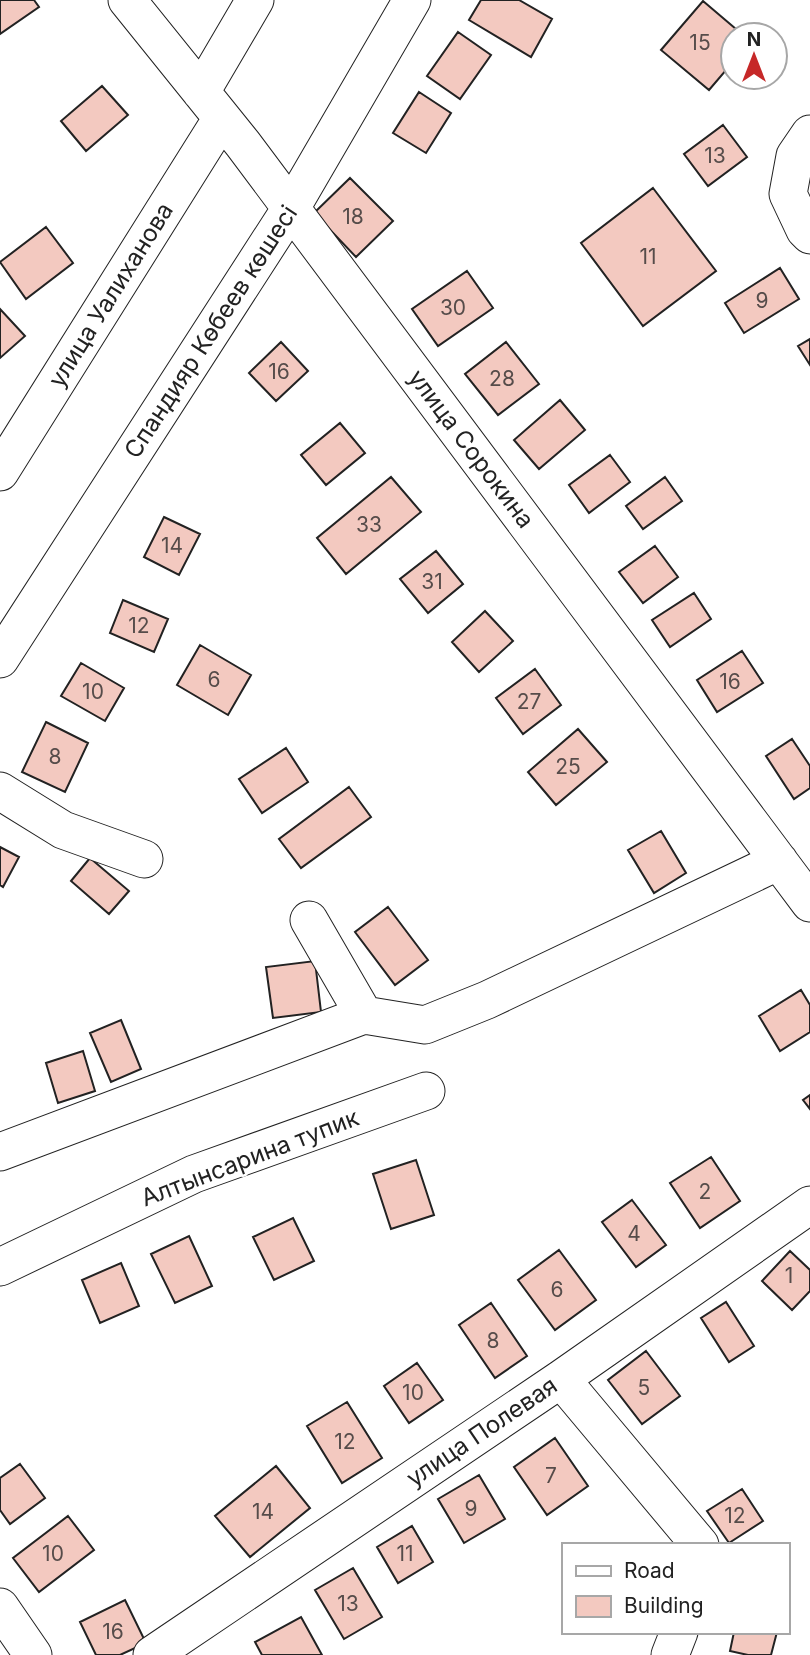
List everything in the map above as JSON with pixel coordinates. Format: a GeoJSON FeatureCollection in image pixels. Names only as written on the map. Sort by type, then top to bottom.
{"type":"FeatureCollection","features":[{"type":"Feature","properties":{"kind":"street","name":"улица Сорокина"},"geometry":{"type":"LineString","coordinates":[[127,0],[291,208],[810,903]]}},
{"type":"Feature","properties":{"kind":"street","name":"улица Уалиханова"},"geometry":{"type":"LineString","coordinates":[[0,472],[212,105],[255,0]]}},
{"type":"Feature","properties":{"kind":"street","name":"Спандияр Көбеев көшесі"},"geometry":{"type":"LineString","coordinates":[[0,659],[291,208],[412,0]]}},
{"type":"Feature","properties":{"kind":"street"},"geometry":{"type":"LineString","coordinates":[[810,134],[795,156],[789,194],[805,230],[810,235]]}},
{"type":"Feature","properties":{"kind":"street"},"geometry":{"type":"LineString","coordinates":[[0,791],[63,830],[144,859]]}},
{"type":"Feature","properties":{"kind":"street"},"geometry":{"type":"LineString","coordinates":[[0,1152],[364,1015],[425,1025],[513,988],[779,861]]}},
{"type":"Feature","properties":{"kind":"street"},"geometry":{"type":"LineString","coordinates":[[309,920],[364,1015]]}},
{"type":"Feature","properties":{"kind":"street","name":"Алтынсарина тупик"},"geometry":{"type":"LineString","coordinates":[[0,1267],[194,1174],[426,1091]]}},
{"type":"Feature","properties":{"kind":"street","name":"улица Полевая"},"geometry":{"type":"LineString","coordinates":[[152,1655],[561,1379],[810,1205]]}},
{"type":"Feature","properties":{"kind":"street"},"geometry":{"type":"LineString","coordinates":[[561,1379],[698,1543]]}},
{"type":"Feature","properties":{"kind":"street"},"geometry":{"type":"LineString","coordinates":[[0,1607],[33,1655]]}},
{"type":"Feature","properties":{"kind":"street"},"geometry":{"type":"LineString","coordinates":[[670,1655],[678,1634]]}},
{"type":"Feature","properties":{"kind":"building"},"geometry":{"type":"Polygon","coordinates":[[[0,0],[34,0],[39,7],[0,34],[0,0]]]}},
{"type":"Feature","properties":{"kind":"building"},"geometry":{"type":"Polygon","coordinates":[[[481,0],[519,0],[552,19],[531,57],[469,20],[481,0]]]}},
{"type":"Feature","properties":{"kind":"building"},"geometry":{"type":"Polygon","coordinates":[[[703,1],[727,21],[719,21],[719,78],[709,90],[661,50],[703,1]]]}},
{"type":"Feature","properties":{"kind":"building"},"geometry":{"type":"Polygon","coordinates":[[[458,32],[491,55],[460,99],[427,76],[458,32]]]}},
{"type":"Feature","properties":{"kind":"building"},"geometry":{"type":"Polygon","coordinates":[[[102,86],[128,115],[86,151],[61,121],[102,86]]]}},
{"type":"Feature","properties":{"kind":"building"},"geometry":{"type":"Polygon","coordinates":[[[419,92],[451,113],[426,153],[393,133],[419,92]]]}},
{"type":"Feature","properties":{"kind":"building"},"geometry":{"type":"Polygon","coordinates":[[[723,125],[747,157],[708,186],[684,154],[723,125]]]}},
{"type":"Feature","properties":{"kind":"building"},"geometry":{"type":"Polygon","coordinates":[[[350,178],[393,221],[356,257],[314,213],[350,178]]]}},
{"type":"Feature","properties":{"kind":"building"},"geometry":{"type":"Polygon","coordinates":[[[653,188],[716,271],[643,326],[581,243],[653,188]]]}},
{"type":"Feature","properties":{"kind":"building"},"geometry":{"type":"Polygon","coordinates":[[[46,227],[73,263],[26,299],[0,262],[46,227]]]}},
{"type":"Feature","properties":{"kind":"building"},"geometry":{"type":"Polygon","coordinates":[[[780,268],[799,299],[744,333],[725,303],[780,268]]]}},
{"type":"Feature","properties":{"kind":"building"},"geometry":{"type":"Polygon","coordinates":[[[467,271],[493,308],[438,346],[412,309],[467,271]]]}},
{"type":"Feature","properties":{"kind":"building"},"geometry":{"type":"Polygon","coordinates":[[[0,309],[25,336],[0,358],[0,309]]]}},
{"type":"Feature","properties":{"kind":"building"},"geometry":{"type":"Polygon","coordinates":[[[810,339],[810,365],[798,346],[810,339]]]}},
{"type":"Feature","properties":{"kind":"building"},"geometry":{"type":"Polygon","coordinates":[[[281,342],[308,371],[276,401],[249,373],[281,342]]]}},
{"type":"Feature","properties":{"kind":"building"},"geometry":{"type":"Polygon","coordinates":[[[506,342],[539,384],[498,415],[465,374],[506,342]]]}},
{"type":"Feature","properties":{"kind":"building"},"geometry":{"type":"Polygon","coordinates":[[[560,400],[585,430],[539,469],[514,440],[560,400]]]}},
{"type":"Feature","properties":{"kind":"building"},"geometry":{"type":"Polygon","coordinates":[[[340,423],[365,453],[326,485],[301,455],[340,423]]]}},
{"type":"Feature","properties":{"kind":"building"},"geometry":{"type":"Polygon","coordinates":[[[610,455],[630,482],[589,513],[569,485],[610,455]]]}},
{"type":"Feature","properties":{"kind":"building"},"geometry":{"type":"Polygon","coordinates":[[[391,477],[421,512],[346,574],[317,538],[391,477]]]}},
{"type":"Feature","properties":{"kind":"building"},"geometry":{"type":"Polygon","coordinates":[[[665,477],[682,501],[643,529],[626,506],[665,477]]]}},
{"type":"Feature","properties":{"kind":"building"},"geometry":{"type":"Polygon","coordinates":[[[164,517],[200,534],[179,575],[144,557],[164,517]]]}},
{"type":"Feature","properties":{"kind":"building"},"geometry":{"type":"Polygon","coordinates":[[[655,546],[678,577],[643,603],[619,572],[655,546]]]}},
{"type":"Feature","properties":{"kind":"building"},"geometry":{"type":"Polygon","coordinates":[[[436,551],[463,584],[428,613],[400,579],[436,551]]]}},
{"type":"Feature","properties":{"kind":"building"},"geometry":{"type":"Polygon","coordinates":[[[694,593],[711,619],[670,647],[652,620],[694,593]]]}},
{"type":"Feature","properties":{"kind":"building"},"geometry":{"type":"Polygon","coordinates":[[[123,600],[168,619],[154,652],[110,633],[123,600]]]}},
{"type":"Feature","properties":{"kind":"building"},"geometry":{"type":"Polygon","coordinates":[[[485,611],[513,641],[479,672],[452,642],[485,611]]]}},
{"type":"Feature","properties":{"kind":"building"},"geometry":{"type":"Polygon","coordinates":[[[200,645],[251,675],[228,715],[177,685],[200,645]]]}},
{"type":"Feature","properties":{"kind":"building"},"geometry":{"type":"Polygon","coordinates":[[[742,651],[763,683],[717,712],[697,680],[742,651]]]}},
{"type":"Feature","properties":{"kind":"building"},"geometry":{"type":"Polygon","coordinates":[[[81,663],[124,688],[105,721],[61,696],[81,663]]]}},
{"type":"Feature","properties":{"kind":"building"},"geometry":{"type":"Polygon","coordinates":[[[535,669],[561,705],[523,734],[496,698],[535,669]]]}},
{"type":"Feature","properties":{"kind":"building"},"geometry":{"type":"Polygon","coordinates":[[[46,722],[88,743],[65,792],[22,772],[46,722]]]}},
{"type":"Feature","properties":{"kind":"building"},"geometry":{"type":"Polygon","coordinates":[[[578,729],[607,762],[556,805],[528,772],[578,729]]]}},
{"type":"Feature","properties":{"kind":"building"},"geometry":{"type":"Polygon","coordinates":[[[792,739],[810,766],[810,788],[794,799],[766,756],[792,739]]]}},
{"type":"Feature","properties":{"kind":"building"},"geometry":{"type":"Polygon","coordinates":[[[286,748],[308,782],[262,813],[239,779],[286,748]]]}},
{"type":"Feature","properties":{"kind":"building"},"geometry":{"type":"Polygon","coordinates":[[[349,787],[371,817],[301,868],[279,839],[349,787]]]}},
{"type":"Feature","properties":{"kind":"building"},"geometry":{"type":"Polygon","coordinates":[[[661,831],[686,873],[654,893],[628,850],[661,831]]]}},
{"type":"Feature","properties":{"kind":"building"},"geometry":{"type":"Polygon","coordinates":[[[0,847],[19,857],[3,887],[0,885],[0,847]]]}},
{"type":"Feature","properties":{"kind":"building"},"geometry":{"type":"Polygon","coordinates":[[[90,858],[129,891],[109,914],[71,881],[90,858]]]}},
{"type":"Feature","properties":{"kind":"building"},"geometry":{"type":"Polygon","coordinates":[[[388,907],[428,960],[395,985],[355,932],[388,907]]]}},
{"type":"Feature","properties":{"kind":"building"},"geometry":{"type":"Polygon","coordinates":[[[315,961],[321,1012],[273,1018],[266,967],[315,961]]]}},
{"type":"Feature","properties":{"kind":"building"},"geometry":{"type":"Polygon","coordinates":[[[801,990],[810,1005],[810,1032],[780,1051],[759,1016],[801,990]]]}},
{"type":"Feature","properties":{"kind":"building"},"geometry":{"type":"Polygon","coordinates":[[[121,1020],[141,1069],[111,1082],[90,1033],[121,1020]]]}},
{"type":"Feature","properties":{"kind":"building"},"geometry":{"type":"Polygon","coordinates":[[[83,1051],[95,1091],[58,1103],[46,1063],[83,1051]]]}},
{"type":"Feature","properties":{"kind":"building"},"geometry":{"type":"Polygon","coordinates":[[[810,1095],[810,1109],[803,1100],[810,1095]]]}},
{"type":"Feature","properties":{"kind":"building"},"geometry":{"type":"Polygon","coordinates":[[[711,1157],[740,1201],[700,1228],[670,1183],[711,1157]]]}},
{"type":"Feature","properties":{"kind":"building"},"geometry":{"type":"Polygon","coordinates":[[[416,1160],[434,1215],[391,1229],[373,1174],[416,1160]]]}},
{"type":"Feature","properties":{"kind":"building"},"geometry":{"type":"Polygon","coordinates":[[[632,1200],[666,1245],[636,1267],[602,1222],[632,1200]]]}},
{"type":"Feature","properties":{"kind":"building"},"geometry":{"type":"Polygon","coordinates":[[[293,1218],[314,1261],[274,1280],[253,1237],[293,1218]]]}},
{"type":"Feature","properties":{"kind":"building"},"geometry":{"type":"Polygon","coordinates":[[[189,1236],[212,1286],[175,1303],[151,1254],[189,1236]]]}},
{"type":"Feature","properties":{"kind":"building"},"geometry":{"type":"Polygon","coordinates":[[[559,1250],[596,1300],[555,1330],[518,1280],[559,1250]]]}},
{"type":"Feature","properties":{"kind":"building"},"geometry":{"type":"Polygon","coordinates":[[[790,1251],[810,1270],[810,1291],[792,1310],[762,1281],[790,1251]]]}},
{"type":"Feature","properties":{"kind":"building"},"geometry":{"type":"Polygon","coordinates":[[[121,1263],[139,1306],[100,1323],[82,1280],[121,1263]]]}},
{"type":"Feature","properties":{"kind":"building"},"geometry":{"type":"Polygon","coordinates":[[[726,1302],[754,1346],[729,1362],[701,1318],[726,1302]]]}},
{"type":"Feature","properties":{"kind":"building"},"geometry":{"type":"Polygon","coordinates":[[[491,1303],[527,1356],[495,1378],[459,1325],[491,1303]]]}},
{"type":"Feature","properties":{"kind":"building"},"geometry":{"type":"Polygon","coordinates":[[[646,1351],[680,1396],[642,1424],[608,1380],[646,1351]]]}},
{"type":"Feature","properties":{"kind":"building"},"geometry":{"type":"Polygon","coordinates":[[[417,1363],[443,1400],[409,1423],[384,1386],[417,1363]]]}},
{"type":"Feature","properties":{"kind":"building"},"geometry":{"type":"Polygon","coordinates":[[[347,1402],[382,1458],[342,1483],[307,1426],[347,1402]]]}},
{"type":"Feature","properties":{"kind":"building"},"geometry":{"type":"Polygon","coordinates":[[[555,1438],[588,1486],[547,1515],[514,1467],[555,1438]]]}},
{"type":"Feature","properties":{"kind":"building"},"geometry":{"type":"Polygon","coordinates":[[[20,1464],[45,1498],[10,1524],[0,1510],[0,1478],[20,1464]]]}},
{"type":"Feature","properties":{"kind":"building"},"geometry":{"type":"Polygon","coordinates":[[[276,1466],[310,1508],[250,1557],[215,1516],[276,1466]]]}},
{"type":"Feature","properties":{"kind":"building"},"geometry":{"type":"Polygon","coordinates":[[[479,1475],[505,1519],[464,1543],[438,1499],[479,1475]]]}},
{"type":"Feature","properties":{"kind":"building"},"geometry":{"type":"Polygon","coordinates":[[[742,1489],[763,1521],[729,1543],[707,1511],[742,1489]]]}},
{"type":"Feature","properties":{"kind":"building"},"geometry":{"type":"Polygon","coordinates":[[[68,1516],[94,1550],[39,1592],[13,1558],[68,1516]]]}},
{"type":"Feature","properties":{"kind":"building"},"geometry":{"type":"Polygon","coordinates":[[[412,1526],[433,1562],[398,1583],[377,1547],[412,1526]]]}},
{"type":"Feature","properties":{"kind":"building"},"geometry":{"type":"Polygon","coordinates":[[[353,1568],[382,1617],[344,1639],[315,1590],[353,1568]]]}},
{"type":"Feature","properties":{"kind":"building"},"geometry":{"type":"Polygon","coordinates":[[[125,1600],[146,1643],[120,1655],[96,1655],[80,1622],[125,1600]]]}},
{"type":"Feature","properties":{"kind":"building"},"geometry":{"type":"Polygon","coordinates":[[[301,1617],[322,1655],[262,1655],[255,1642],[301,1617]]]}},
{"type":"Feature","properties":{"kind":"building"},"geometry":{"type":"Polygon","coordinates":[[[734,1634],[776,1634],[771,1655],[748,1655],[730,1651],[734,1634]]]}}]}
